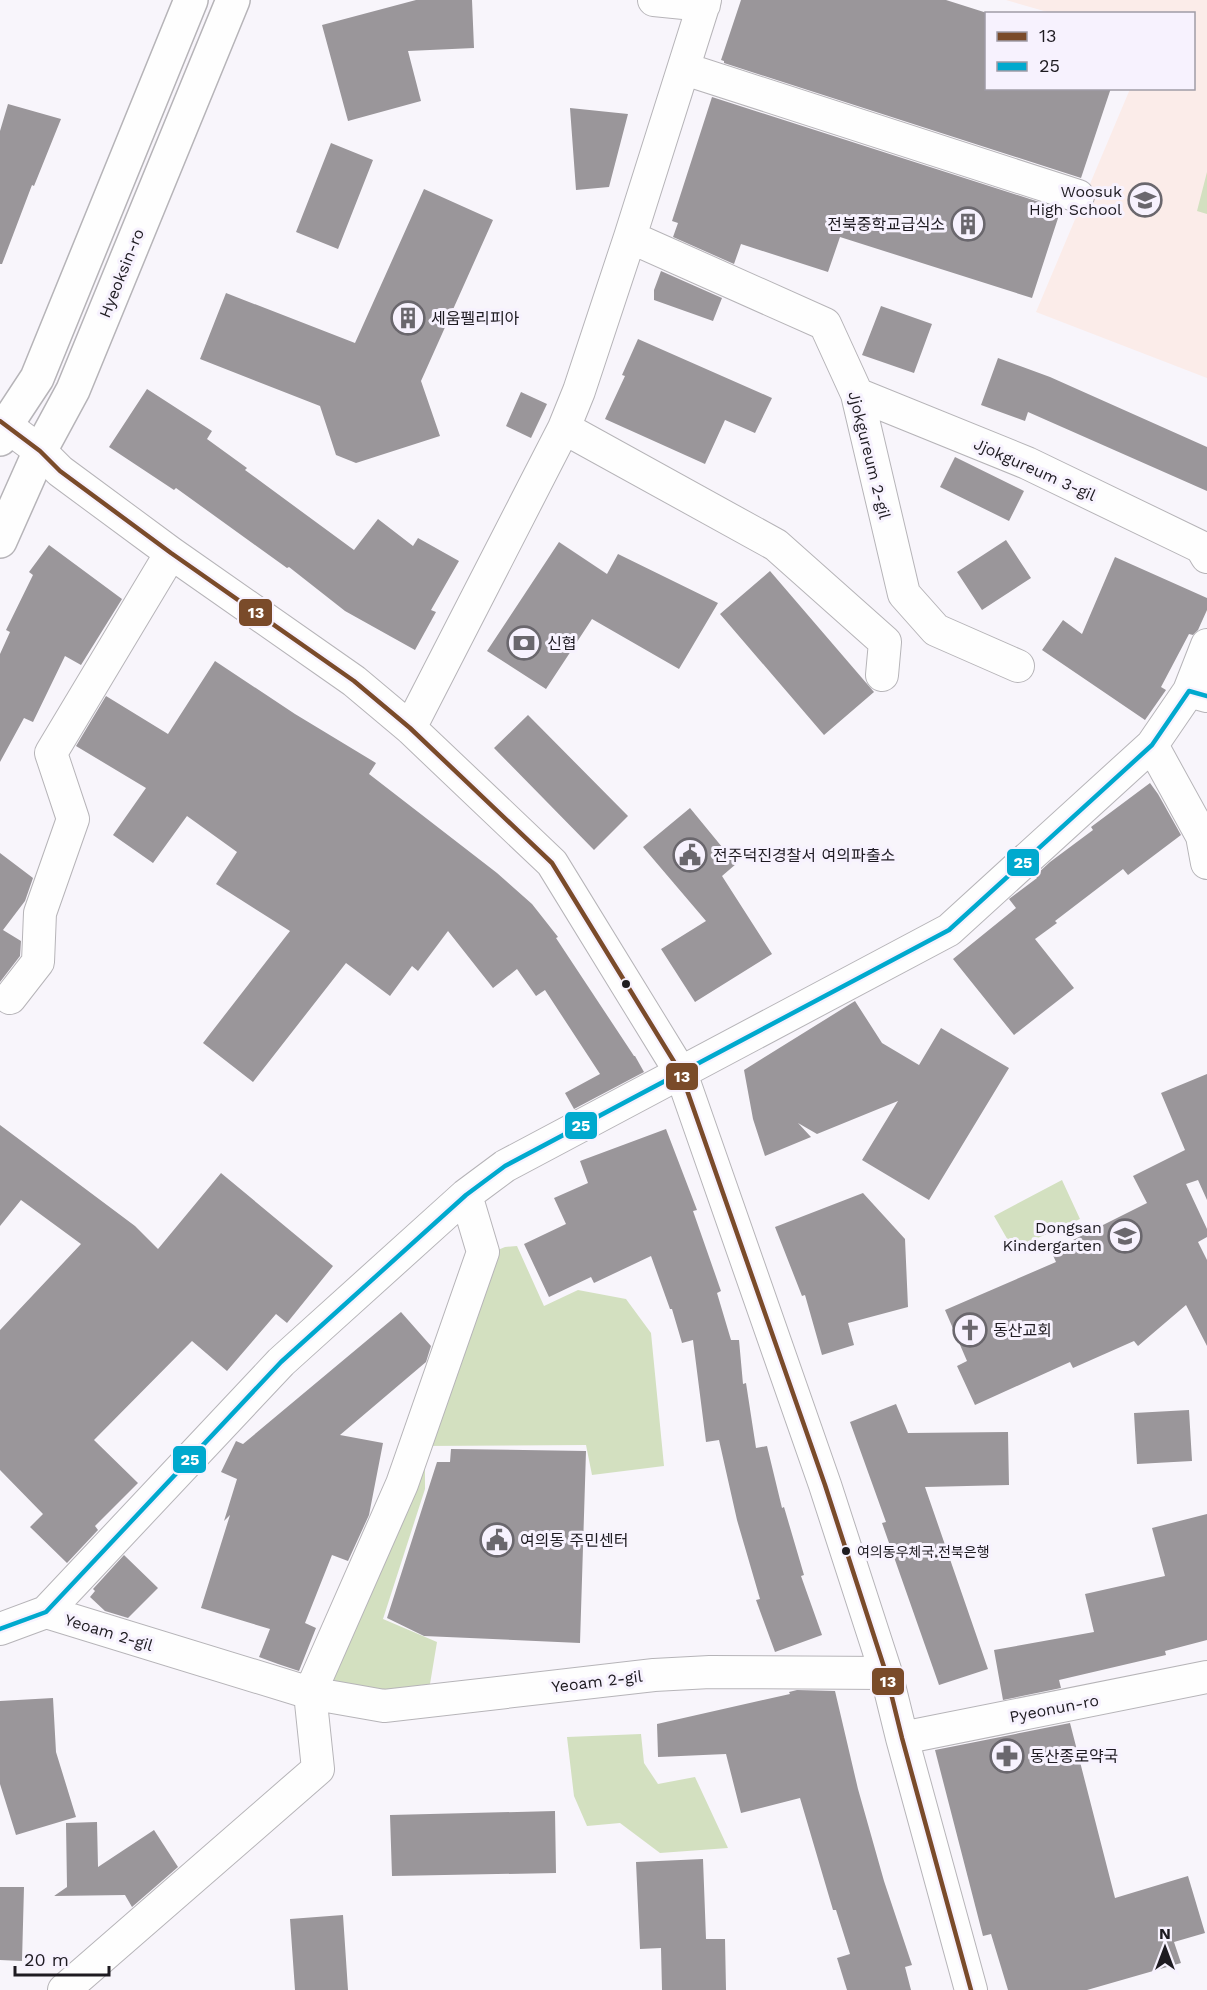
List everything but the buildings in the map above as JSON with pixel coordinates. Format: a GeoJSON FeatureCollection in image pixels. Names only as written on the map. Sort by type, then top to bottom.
{"type":"FeatureCollection","features":[{"type":"Feature","properties":{"kind":"street"},"geometry":{"type":"LineString","coordinates":[[191,0],[37,378],[2,428],[40,451],[60,471],[171,553],[354,681],[410,728],[552,863],[681,1073],[825,1485],[886,1672],[971,1990]]}},
{"type":"Feature","properties":{"kind":"street","name":"Hyeoksin-ro"},"geometry":{"type":"LineString","coordinates":[[0,541],[40,451],[73,390],[233,0]]}},
{"type":"Feature","properties":{"kind":"street"},"geometry":{"type":"LineString","coordinates":[[410,728],[564,428],[579,391],[685,69],[704,2],[654,0]]}},
{"type":"Feature","properties":{"kind":"street"},"geometry":{"type":"LineString","coordinates":[[685,69],[1078,196]]}},
{"type":"Feature","properties":{"kind":"street","name":"Jjokgureum 2-gil"},"geometry":{"type":"LineString","coordinates":[[630,237],[825,324],[857,394],[904,594],[936,630],[1018,666]]}},
{"type":"Feature","properties":{"kind":"street","name":"Jjokgureum 3-gil"},"geometry":{"type":"LineString","coordinates":[[857,394],[1027,463],[1201,547],[1207,556]]}},
{"type":"Feature","properties":{"kind":"street"},"geometry":{"type":"LineString","coordinates":[[564,428],[776,545],[885,642],[882,675]]}},
{"type":"Feature","properties":{"kind":"street"},"geometry":{"type":"LineString","coordinates":[[10,998],[38,962],[40,914],[73,819],[51,753],[171,553]]}},
{"type":"Feature","properties":{"kind":"street"},"geometry":{"type":"LineString","coordinates":[[0,1629],[46,1612],[281,1362],[466,1195],[505,1166],[949,930],[1152,745],[1198,694],[1207,645]]}},
{"type":"Feature","properties":{"kind":"street"},"geometry":{"type":"LineString","coordinates":[[1152,745],[1202,836],[1207,863]]}},
{"type":"Feature","properties":{"kind":"street"},"geometry":{"type":"LineString","coordinates":[[64,1990],[318,1769],[310,1694],[402,1484],[483,1252],[466,1195]]}},
{"type":"Feature","properties":{"kind":"street","name":"Yeoam 2-gil"},"geometry":{"type":"LineString","coordinates":[[46,1612],[310,1694],[384,1706],[654,1675],[710,1672],[886,1672]]}},
{"type":"Feature","properties":{"kind":"street","name":"Pyeonun-ro"},"geometry":{"type":"LineString","coordinates":[[902,1738],[1207,1677]]}},
{"type":"Feature","properties":{"kind":"shaded area","name":"Woosuk High School"},"geometry":{"type":"Polygon","coordinates":[[[1006,0],[1207,0],[1207,378],[1036,312],[1130,90],[1195,90],[1195,12],[1048,12],[1006,0]]]}},
{"type":"Feature","properties":{"kind":"green space"},"geometry":{"type":"Polygon","coordinates":[[[1207,172],[1207,214],[1197,211],[1207,172]]]}},
{"type":"Feature","properties":{"kind":"green space"},"geometry":{"type":"Polygon","coordinates":[[[1062,1180],[1080,1219],[1013,1249],[994,1216],[1062,1180]]]}},
{"type":"Feature","properties":{"kind":"green space"},"geometry":{"type":"Polygon","coordinates":[[[517,1246],[544,1306],[578,1290],[626,1299],[651,1333],[664,1466],[592,1475],[586,1445],[423,1446],[488,1254],[505,1247],[517,1246]]]}},
{"type":"Feature","properties":{"kind":"green space"},"geometry":{"type":"Polygon","coordinates":[[[425,1450],[425,1489],[383,1619],[437,1642],[428,1696],[317,1691],[425,1450]]]}},
{"type":"Feature","properties":{"kind":"green space"},"geometry":{"type":"Polygon","coordinates":[[[641,1734],[644,1763],[658,1784],[695,1777],[728,1848],[660,1853],[620,1823],[587,1826],[574,1796],[567,1737],[641,1734]]]}},
{"type":"Feature","properties":{"kind":"transit line","name":"13"},"geometry":{"type":"LineString","coordinates":[[0,421],[40,451],[60,471],[171,553],[354,681],[410,728],[552,863],[681,1073],[825,1485],[886,1673],[971,1990]]}},
{"type":"Feature","properties":{"kind":"transit line","name":"25"},"geometry":{"type":"LineString","coordinates":[[0,1629],[46,1612],[281,1362],[466,1195],[505,1166],[949,930],[1152,745],[1189,691],[1207,696]]}},
{"type":"Feature","properties":{"kind":"place","name":"Woosuk High School"},"geometry":{"type":"Point","coordinates":[1145,200]}},
{"type":"Feature","properties":{"kind":"place","name":"전북중학교급식소"},"geometry":{"type":"Point","coordinates":[968,224]}},
{"type":"Feature","properties":{"kind":"place","name":"세움펠리피아"},"geometry":{"type":"Point","coordinates":[408,318]}},
{"type":"Feature","properties":{"kind":"place","name":"신협"},"geometry":{"type":"Point","coordinates":[524,643]}},
{"type":"Feature","properties":{"kind":"place","name":"전주덕진경찰서 여의파출소"},"geometry":{"type":"Point","coordinates":[690,855]}},
{"type":"Feature","properties":{"kind":"place","name":"Dongsan Kindergarten"},"geometry":{"type":"Point","coordinates":[1125,1236]}},
{"type":"Feature","properties":{"kind":"place","name":"동산교회"},"geometry":{"type":"Point","coordinates":[970,1330]}},
{"type":"Feature","properties":{"kind":"place","name":"여의동 주민센터"},"geometry":{"type":"Point","coordinates":[497,1540]}},
{"type":"Feature","properties":{"kind":"place","name":"여의동우체국.전북은행"},"geometry":{"type":"Point","coordinates":[846,1551]}},
{"type":"Feature","properties":{"kind":"place","name":"동산종로약국"},"geometry":{"type":"Point","coordinates":[1007,1756]}}]}
